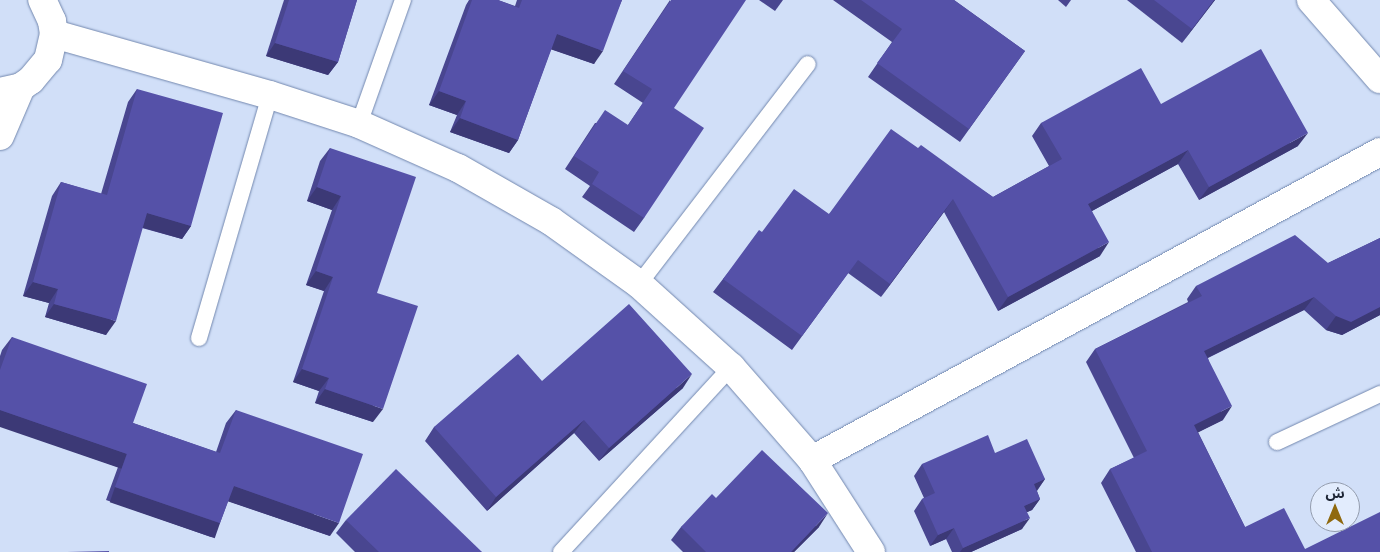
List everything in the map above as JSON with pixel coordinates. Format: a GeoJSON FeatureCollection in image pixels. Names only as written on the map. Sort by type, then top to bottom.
{"type":"FeatureCollection","features":[{"type":"Feature","properties":{"kind":"street"},"geometry":{"type":"LineString","coordinates":[[0,136],[10,89],[41,71],[50,53],[54,34],[52,20],[42,0]]}},
{"type":"Feature","properties":{"kind":"street"},"geometry":{"type":"LineString","coordinates":[[1311,0],[1380,79]]}},
{"type":"Feature","properties":{"kind":"street"},"geometry":{"type":"LineString","coordinates":[[54,34],[270,95],[359,124],[458,168],[543,216],[639,284],[731,367],[812,460],[871,552]]}},
{"type":"Feature","properties":{"kind":"street"},"geometry":{"type":"LineString","coordinates":[[812,460],[1380,152]]}},
{"type":"Feature","properties":{"kind":"lane"},"geometry":{"type":"LineString","coordinates":[[359,124],[403,0]]}},
{"type":"Feature","properties":{"kind":"lane"},"geometry":{"type":"LineString","coordinates":[[639,284],[808,64]]}},
{"type":"Feature","properties":{"kind":"lane"},"geometry":{"type":"LineString","coordinates":[[199,338],[270,95]]}},
{"type":"Feature","properties":{"kind":"lane"},"geometry":{"type":"LineString","coordinates":[[561,552],[731,367]]}},
{"type":"Feature","properties":{"kind":"lane"},"geometry":{"type":"LineString","coordinates":[[1276,442],[1380,394]]}},
{"type":"Feature","properties":{"kind":"building"},"geometry":{"type":"Polygon","coordinates":[[[289,0],[357,0],[338,62],[275,43],[289,0]]]}},
{"type":"Feature","properties":{"kind":"building"},"geometry":{"type":"Polygon","coordinates":[[[472,0],[498,0],[519,8],[522,0],[622,0],[603,51],[557,34],[518,140],[460,118],[466,101],[439,91],[472,0]]]}},
{"type":"Feature","properties":{"kind":"building"},"geometry":{"type":"Polygon","coordinates":[[[671,0],[746,0],[674,108],[704,128],[644,218],[592,184],[599,172],[574,156],[605,110],[628,125],[652,89],[623,71],[671,0]]]}},
{"type":"Feature","properties":{"kind":"building"},"geometry":{"type":"Polygon","coordinates":[[[861,0],[954,0],[1025,51],[969,129],[877,63],[902,29],[861,0]]]}},
{"type":"Feature","properties":{"kind":"building"},"geometry":{"type":"Polygon","coordinates":[[[1154,0],[1214,0],[1192,29],[1154,0]]]}},
{"type":"Feature","properties":{"kind":"building"},"geometry":{"type":"Polygon","coordinates":[[[1261,49],[1308,133],[1209,187],[1188,150],[1088,204],[1109,242],[1008,297],[953,199],[890,284],[858,260],[802,336],[723,279],[759,230],[762,232],[794,189],[829,214],[891,129],[918,148],[921,145],[993,197],[1062,159],[1041,123],[1141,68],[1161,104],[1261,49]]]}},
{"type":"Feature","properties":{"kind":"building"},"geometry":{"type":"Polygon","coordinates":[[[137,89],[223,113],[191,226],[147,213],[116,321],[54,304],[58,289],[33,282],[61,182],[107,195],[137,89]]]}},
{"type":"Feature","properties":{"kind":"building"},"geometry":{"type":"Polygon","coordinates":[[[330,148],[416,177],[377,293],[418,306],[383,409],[325,389],[329,378],[302,369],[333,277],[316,271],[341,196],[317,187],[330,148]]]}},
{"type":"Feature","properties":{"kind":"building"},"geometry":{"type":"Polygon","coordinates":[[[1295,235],[1328,263],[1380,238],[1380,307],[1351,322],[1336,316],[1314,297],[1204,351],[1232,406],[1194,425],[1245,527],[1284,508],[1305,549],[1339,532],[1360,532],[1360,522],[1380,512],[1380,552],[1152,552],[1110,469],[1147,451],[1095,349],[1202,296],[1196,286],[1295,235]]]}},
{"type":"Feature","properties":{"kind":"building"},"geometry":{"type":"Polygon","coordinates":[[[629,304],[692,374],[609,448],[584,420],[496,497],[434,427],[518,354],[542,381],[629,304]]]}},
{"type":"Feature","properties":{"kind":"building"},"geometry":{"type":"Polygon","coordinates":[[[12,337],[147,384],[133,423],[220,453],[236,410],[363,454],[339,523],[234,486],[220,523],[115,487],[127,454],[0,410],[0,370],[12,337]]]}},
{"type":"Feature","properties":{"kind":"building"},"geometry":{"type":"Polygon","coordinates":[[[988,435],[995,453],[1027,439],[1045,479],[1034,484],[1040,499],[1024,506],[1030,518],[963,548],[954,528],[938,535],[922,499],[935,493],[922,464],[988,435]]]}},
{"type":"Feature","properties":{"kind":"building"},"geometry":{"type":"Polygon","coordinates":[[[762,450],[828,513],[791,552],[706,552],[681,527],[712,494],[716,498],[762,450]]]}},
{"type":"Feature","properties":{"kind":"building"},"geometry":{"type":"Polygon","coordinates":[[[396,469],[482,552],[379,552],[346,520],[396,469]]]}},
{"type":"Feature","properties":{"kind":"building"},"geometry":{"type":"Polygon","coordinates":[[[109,551],[109,552],[67,552],[109,551]]]}}]}
